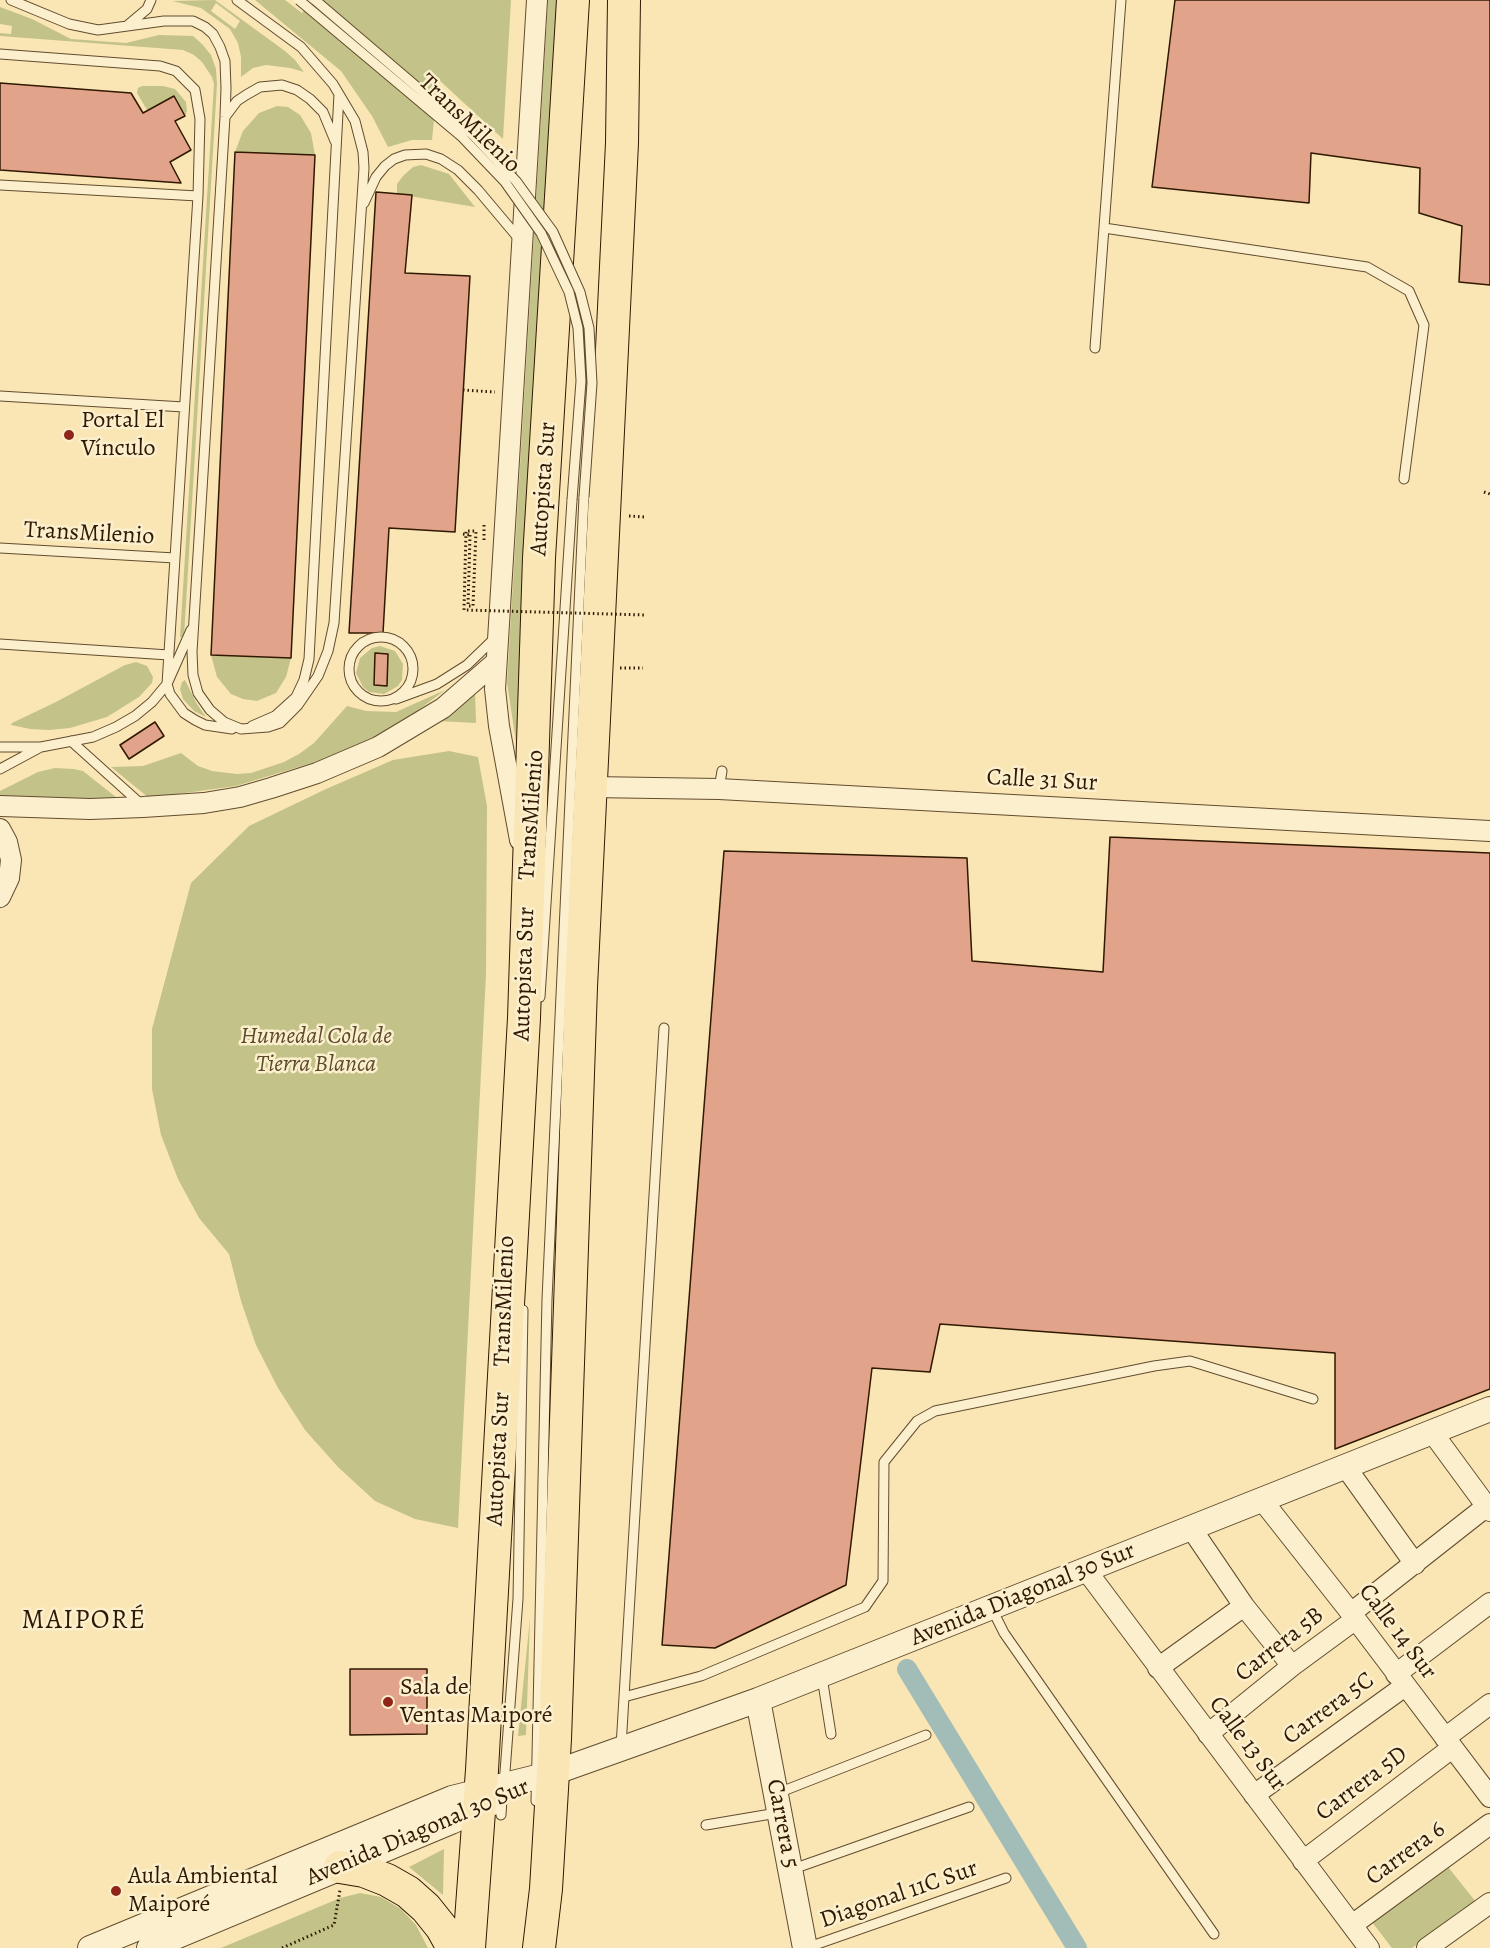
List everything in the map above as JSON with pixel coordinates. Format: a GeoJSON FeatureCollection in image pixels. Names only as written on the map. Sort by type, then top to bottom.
{"type":"FeatureCollection","features":[{"type":"Feature","properties":{"kind":"highway","name":"Autopista Sur"},"geometry":{"type":"LineString","coordinates":[[469,1948],[494,1800],[539,558],[573,0]]}},
{"type":"Feature","properties":{"kind":"highway"},"geometry":{"type":"LineString","coordinates":[[539,1948],[540,1784],[573,1252],[578,1077],[622,143],[624,0]]}},
{"type":"Feature","properties":{"kind":"highway"},"geometry":{"type":"LineString","coordinates":[[339,1883],[364,1871],[387,1880],[408,1892],[426,1908],[442,1928],[453,1948]]}},
{"type":"Feature","properties":{"kind":"street"},"geometry":{"type":"LineString","coordinates":[[528,883],[499,726],[495,689],[537,0]]}},
{"type":"Feature","properties":{"kind":"street"},"geometry":{"type":"LineString","coordinates":[[0,806],[90,809],[143,807],[204,802],[240,796],[318,773],[378,747],[443,708],[496,662]]}},
{"type":"Feature","properties":{"kind":"street","name":"Calle 31 Sur"},"geometry":{"type":"LineString","coordinates":[[591,788],[721,780],[1490,831]]}},
{"type":"Feature","properties":{"kind":"street"},"geometry":{"type":"LineString","coordinates":[[0,829],[7,842],[11,860],[9,878],[0,897]]}},
{"type":"Feature","properties":{"kind":"street","name":"Avenida Diagonal 30 Sur"},"geometry":{"type":"LineString","coordinates":[[149,1948],[339,1883],[494,1800],[822,1675],[1490,1409]]}},
{"type":"Feature","properties":{"kind":"street"},"geometry":{"type":"LineString","coordinates":[[1432,1432],[1488,1508]]}},
{"type":"Feature","properties":{"kind":"street"},"geometry":{"type":"LineString","coordinates":[[1345,1467],[1415,1564]]}},
{"type":"Feature","properties":{"kind":"street","name":"Calle 14 Sur"},"geometry":{"type":"LineString","coordinates":[[1262,1500],[1490,1797]]}},
{"type":"Feature","properties":{"kind":"street","name":"Carrera 5B"},"geometry":{"type":"LineString","coordinates":[[1208,1734],[1415,1564],[1488,1508]]}},
{"type":"Feature","properties":{"kind":"street"},"geometry":{"type":"LineString","coordinates":[[1191,1528],[1244,1606],[1292,1666]]}},
{"type":"Feature","properties":{"kind":"street","name":"Calle 13 Sur"},"geometry":{"type":"LineString","coordinates":[[1086,1569],[1369,1948]]}},
{"type":"Feature","properties":{"kind":"street","name":"Carrera 5C"},"geometry":{"type":"LineString","coordinates":[[1254,1795],[1401,1680],[1490,1603]]}},
{"type":"Feature","properties":{"kind":"street"},"geometry":{"type":"LineString","coordinates":[[1158,1668],[1244,1606]]}},
{"type":"Feature","properties":{"kind":"street","name":"Carrera 5"},"geometry":{"type":"LineString","coordinates":[[758,1700],[805,1948]]}},
{"type":"Feature","properties":{"kind":"street","name":"Carrera 5D"},"geometry":{"type":"LineString","coordinates":[[1303,1861],[1448,1743],[1490,1704]]}},
{"type":"Feature","properties":{"kind":"street","name":"Avenida Diagonal 30 Sur"},"geometry":{"type":"LineString","coordinates":[[90,1948],[442,1802],[494,1800]]}},
{"type":"Feature","properties":{"kind":"street","name":"Carrera 6"},"geometry":{"type":"LineString","coordinates":[[1352,1925],[1490,1824]]}},
{"type":"Feature","properties":{"kind":"street"},"geometry":{"type":"LineString","coordinates":[[1427,1948],[1490,1903]]}},
{"type":"Feature","properties":{"kind":"lane"},"geometry":{"type":"LineString","coordinates":[[10,0],[69,24],[98,30],[177,20],[193,21],[213,34],[225,61],[225,117],[193,625],[193,675],[198,693],[210,710],[224,722],[241,729]]}},
{"type":"Feature","properties":{"kind":"lane","name":"TransMilenio"},"geometry":{"type":"LineString","coordinates":[[0,54],[160,66],[176,71],[195,90],[200,119],[198,196],[166,684],[176,704],[195,720],[217,728],[268,727],[280,723],[311,688],[328,651],[334,612],[363,152],[355,121],[325,73],[301,47],[237,0]]}},
{"type":"Feature","properties":{"kind":"lane","name":"TransMilenio"},"geometry":{"type":"LineString","coordinates":[[299,0],[460,136],[505,182],[541,233],[569,292],[578,328],[581,381],[540,1007]]}},
{"type":"Feature","properties":{"kind":"lane","name":"TransMilenio"},"geometry":{"type":"LineString","coordinates":[[315,0],[472,134],[516,181],[553,232],[580,292],[589,328],[592,383],[563,905],[547,1299],[540,1784]]}},
{"type":"Feature","properties":{"kind":"lane"},"geometry":{"type":"LineString","coordinates":[[1095,348],[1121,0]]}},
{"type":"Feature","properties":{"kind":"lane"},"geometry":{"type":"LineString","coordinates":[[123,28],[151,3]]}},
{"type":"Feature","properties":{"kind":"lane","name":"TransMilenio"},"geometry":{"type":"LineString","coordinates":[[225,117],[237,101],[246,94],[260,87],[282,85],[297,90],[323,112],[337,146]]}},
{"type":"Feature","properties":{"kind":"lane","name":"TransMilenio"},"geometry":{"type":"LineString","coordinates":[[241,729],[275,716],[296,697],[304,680],[309,659],[339,94]]}},
{"type":"Feature","properties":{"kind":"lane","name":"TransMilenio"},"geometry":{"type":"LineString","coordinates":[[361,211],[376,177],[384,166],[405,154],[426,154],[441,159],[458,170],[478,190],[522,243]]}},
{"type":"Feature","properties":{"kind":"lane"},"geometry":{"type":"LineString","coordinates":[[0,185],[198,196]]}},
{"type":"Feature","properties":{"kind":"lane"},"geometry":{"type":"LineString","coordinates":[[1104,228],[1367,267],[1409,291],[1424,325],[1404,479]]}},
{"type":"Feature","properties":{"kind":"lane"},"geometry":{"type":"LineString","coordinates":[[0,396],[184,407]]}},
{"type":"Feature","properties":{"kind":"lane","name":"TransMilenio"},"geometry":{"type":"LineString","coordinates":[[0,548],[175,558]]}},
{"type":"Feature","properties":{"kind":"lane"},"geometry":{"type":"LineString","coordinates":[[0,747],[41,747],[93,737],[116,728],[135,716],[152,702],[166,684],[193,625]]}},
{"type":"Feature","properties":{"kind":"lane"},"geometry":{"type":"LineString","coordinates":[[389,701],[406,689],[413,670],[412,660],[408,651],[400,643],[390,638],[368,639],[359,646],[349,661],[350,679],[360,695],[379,702],[389,701],[408,696],[437,684],[467,665],[499,634]]}},
{"type":"Feature","properties":{"kind":"lane"},"geometry":{"type":"LineString","coordinates":[[0,644],[169,655]]}},
{"type":"Feature","properties":{"kind":"lane"},"geometry":{"type":"LineString","coordinates":[[71,741],[143,807]]}},
{"type":"Feature","properties":{"kind":"lane"},"geometry":{"type":"LineString","coordinates":[[0,770],[41,747]]}},
{"type":"Feature","properties":{"kind":"lane"},"geometry":{"type":"LineString","coordinates":[[621,1750],[664,1028]]}},
{"type":"Feature","properties":{"kind":"lane","name":"TransMilenio"},"geometry":{"type":"LineString","coordinates":[[494,1800],[518,1599],[523,1303]]}},
{"type":"Feature","properties":{"kind":"lane"},"geometry":{"type":"LineString","coordinates":[[624,1696],[701,1676],[865,1607],[883,1581],[884,1462],[917,1421],[935,1411],[1154,1366],[1190,1361],[1313,1399]]}},
{"type":"Feature","properties":{"kind":"lane"},"geometry":{"type":"LineString","coordinates":[[991,1607],[1004,1633],[1214,1934]]}},
{"type":"Feature","properties":{"kind":"lane"},"geometry":{"type":"LineString","coordinates":[[822,1675],[831,1734]]}},
{"type":"Feature","properties":{"kind":"lane"},"geometry":{"type":"LineString","coordinates":[[706,1825],[778,1803],[926,1734]]}},
{"type":"Feature","properties":{"kind":"lane"},"geometry":{"type":"LineString","coordinates":[[790,1870],[969,1807]]}},
{"type":"Feature","properties":{"kind":"lane","name":"Diagonal 11C Sur"},"geometry":{"type":"LineString","coordinates":[[805,1948],[1006,1878]]}},
{"type":"Feature","properties":{"kind":"path"},"geometry":{"type":"LineString","coordinates":[[463,390],[498,392]]}},
{"type":"Feature","properties":{"kind":"path"},"geometry":{"type":"LineString","coordinates":[[1484,492],[1490,494]]}},
{"type":"Feature","properties":{"kind":"path"},"geometry":{"type":"LineString","coordinates":[[625,515],[645,517]]}},
{"type":"Feature","properties":{"kind":"path"},"geometry":{"type":"LineString","coordinates":[[463,534],[470,535],[468,606],[473,606],[476,531],[466,531],[464,610],[644,615]]}},
{"type":"Feature","properties":{"kind":"path"},"geometry":{"type":"LineString","coordinates":[[617,668],[643,668]]}},
{"type":"Feature","properties":{"kind":"path"},"geometry":{"type":"LineString","coordinates":[[282,1948],[334,1925],[340,1898],[339,1883]]}},
{"type":"Feature","properties":{"kind":"green space"},"geometry":{"type":"Polygon","coordinates":[[[215,0],[285,51],[304,72],[266,65],[253,68],[241,77],[238,43],[230,29],[201,8],[172,1],[215,0]],[[216,3],[211,11],[235,29],[240,21],[216,3]]]}},
{"type":"Feature","properties":{"kind":"green space"},"geometry":{"type":"Polygon","coordinates":[[[255,0],[285,0],[302,13],[313,0],[511,0],[503,139],[438,79],[432,140],[412,140],[388,147],[372,116],[341,71],[255,0]]]}},
{"type":"Feature","properties":{"kind":"green space"},"geometry":{"type":"Polygon","coordinates":[[[548,0],[557,0],[516,742],[507,683],[548,0]]]}},
{"type":"Feature","properties":{"kind":"green space"},"geometry":{"type":"Polygon","coordinates":[[[0,7],[32,19],[71,39],[126,43],[159,35],[193,36],[211,55],[216,69],[217,84],[184,637],[180,637],[214,84],[212,77],[202,62],[183,50],[0,36],[0,33],[11,34],[12,26],[0,24],[0,7]]]}},
{"type":"Feature","properties":{"kind":"green space"},"geometry":{"type":"Polygon","coordinates":[[[163,86],[175,89],[186,102],[185,116],[174,96],[147,110],[137,93],[138,88],[163,86]]]}},
{"type":"Feature","properties":{"kind":"green space"},"geometry":{"type":"Polygon","coordinates":[[[277,106],[288,107],[300,115],[311,133],[315,155],[235,152],[243,131],[259,113],[277,106]]]}},
{"type":"Feature","properties":{"kind":"green space"},"geometry":{"type":"Polygon","coordinates":[[[421,165],[449,174],[475,207],[397,194],[397,184],[403,176],[413,167],[421,165]]]}},
{"type":"Feature","properties":{"kind":"green space"},"geometry":{"type":"Polygon","coordinates":[[[380,646],[395,651],[403,664],[402,680],[398,686],[384,694],[369,692],[363,687],[356,673],[360,658],[372,648],[380,646]],[[375,653],[374,685],[387,685],[388,654],[375,653]]]}},
{"type":"Feature","properties":{"kind":"green space"},"geometry":{"type":"Polygon","coordinates":[[[211,655],[291,658],[286,677],[276,693],[257,701],[231,694],[217,677],[211,655]]]}},
{"type":"Feature","properties":{"kind":"green space"},"geometry":{"type":"Polygon","coordinates":[[[136,662],[147,666],[153,677],[152,683],[139,697],[107,717],[70,728],[49,730],[11,725],[125,665],[136,662]]]}},
{"type":"Feature","properties":{"kind":"green space"},"geometry":{"type":"Polygon","coordinates":[[[185,680],[206,717],[194,711],[183,699],[180,689],[185,680]]]}},
{"type":"Feature","properties":{"kind":"green space"},"geometry":{"type":"Polygon","coordinates":[[[445,690],[392,730],[335,756],[236,786],[149,798],[111,767],[143,766],[181,753],[198,766],[212,771],[251,773],[284,762],[299,754],[314,743],[347,706],[366,711],[396,712],[445,690]]]}},
{"type":"Feature","properties":{"kind":"green space"},"geometry":{"type":"Polygon","coordinates":[[[475,691],[476,723],[438,721],[459,708],[475,691]]]}},
{"type":"Feature","properties":{"kind":"green space","name":"Humedal Cola de Tierra Blanca"},"geometry":{"type":"Polygon","coordinates":[[[449,751],[478,757],[487,806],[486,974],[458,1528],[415,1519],[375,1501],[338,1467],[305,1430],[278,1388],[256,1345],[241,1301],[229,1254],[199,1218],[178,1179],[161,1135],[152,1089],[152,1029],[191,883],[249,826],[393,760],[449,751]]]}},
{"type":"Feature","properties":{"kind":"green space"},"geometry":{"type":"Polygon","coordinates":[[[55,768],[83,771],[121,801],[0,798],[0,791],[38,772],[55,768]]]}},
{"type":"Feature","properties":{"kind":"green space"},"geometry":{"type":"Polygon","coordinates":[[[530,1618],[526,1735],[518,1736],[530,1618]]]}},
{"type":"Feature","properties":{"kind":"green space"},"geometry":{"type":"Polygon","coordinates":[[[444,1849],[443,1895],[409,1867],[444,1849]]]}},
{"type":"Feature","properties":{"kind":"green space"},"geometry":{"type":"Polygon","coordinates":[[[1448,1867],[1476,1902],[1412,1948],[1392,1948],[1372,1922],[1448,1867]]]}},
{"type":"Feature","properties":{"kind":"green space"},"geometry":{"type":"Polygon","coordinates":[[[360,1893],[381,1897],[401,1909],[416,1925],[428,1948],[221,1948],[340,1898],[360,1893]]]}},
{"type":"Feature","properties":{"kind":"building"},"geometry":{"type":"Polygon","coordinates":[[[1175,0],[1490,0],[1490,285],[1459,282],[1462,226],[1419,213],[1420,168],[1311,153],[1309,203],[1152,187],[1175,0]]]}},
{"type":"Feature","properties":{"kind":"building"},"geometry":{"type":"Polygon","coordinates":[[[0,83],[131,93],[143,113],[174,96],[185,116],[175,121],[191,150],[170,162],[181,183],[0,170],[0,83]]]}},
{"type":"Feature","properties":{"kind":"building"},"geometry":{"type":"Polygon","coordinates":[[[235,152],[315,155],[291,658],[211,655],[235,152]]]}},
{"type":"Feature","properties":{"kind":"building"},"geometry":{"type":"Polygon","coordinates":[[[376,192],[412,195],[405,273],[470,276],[455,532],[389,528],[383,633],[349,633],[376,192]]]}},
{"type":"Feature","properties":{"kind":"building"},"geometry":{"type":"Polygon","coordinates":[[[375,653],[388,654],[387,686],[374,685],[375,653]]]}},
{"type":"Feature","properties":{"kind":"building"},"geometry":{"type":"Polygon","coordinates":[[[155,722],[164,736],[129,759],[120,745],[155,722]]]}},
{"type":"Feature","properties":{"kind":"building"},"geometry":{"type":"Polygon","coordinates":[[[1110,837],[1490,853],[1490,1389],[1335,1449],[1335,1353],[940,1324],[930,1372],[872,1368],[846,1585],[715,1648],[662,1645],[724,851],[967,858],[972,961],[1103,972],[1110,837]]]}},
{"type":"Feature","properties":{"kind":"building","name":"Sala de Ventas Maiporé"},"geometry":{"type":"Polygon","coordinates":[[[350,1669],[427,1669],[427,1734],[350,1735],[350,1669]]]}},
{"type":"Feature","properties":{"kind":"waterway"},"geometry":{"type":"LineString","coordinates":[[907,1669],[1077,1948]]}},
{"type":"Feature","properties":{"kind":"place","name":"Portal El Vínculo"},"geometry":{"type":"Point","coordinates":[69,435]}},
{"type":"Feature","properties":{"kind":"place","name":"Sala de Ventas Maiporé"},"geometry":{"type":"Point","coordinates":[388,1702]}},
{"type":"Feature","properties":{"kind":"place","name":"Aula Ambiental Maiporé"},"geometry":{"type":"Point","coordinates":[116,1891]}},
{"type":"Feature","properties":{"kind":"district","name":"MAIPORÉ"},"geometry":{"type":"Point","coordinates":[84,1621]}}]}
